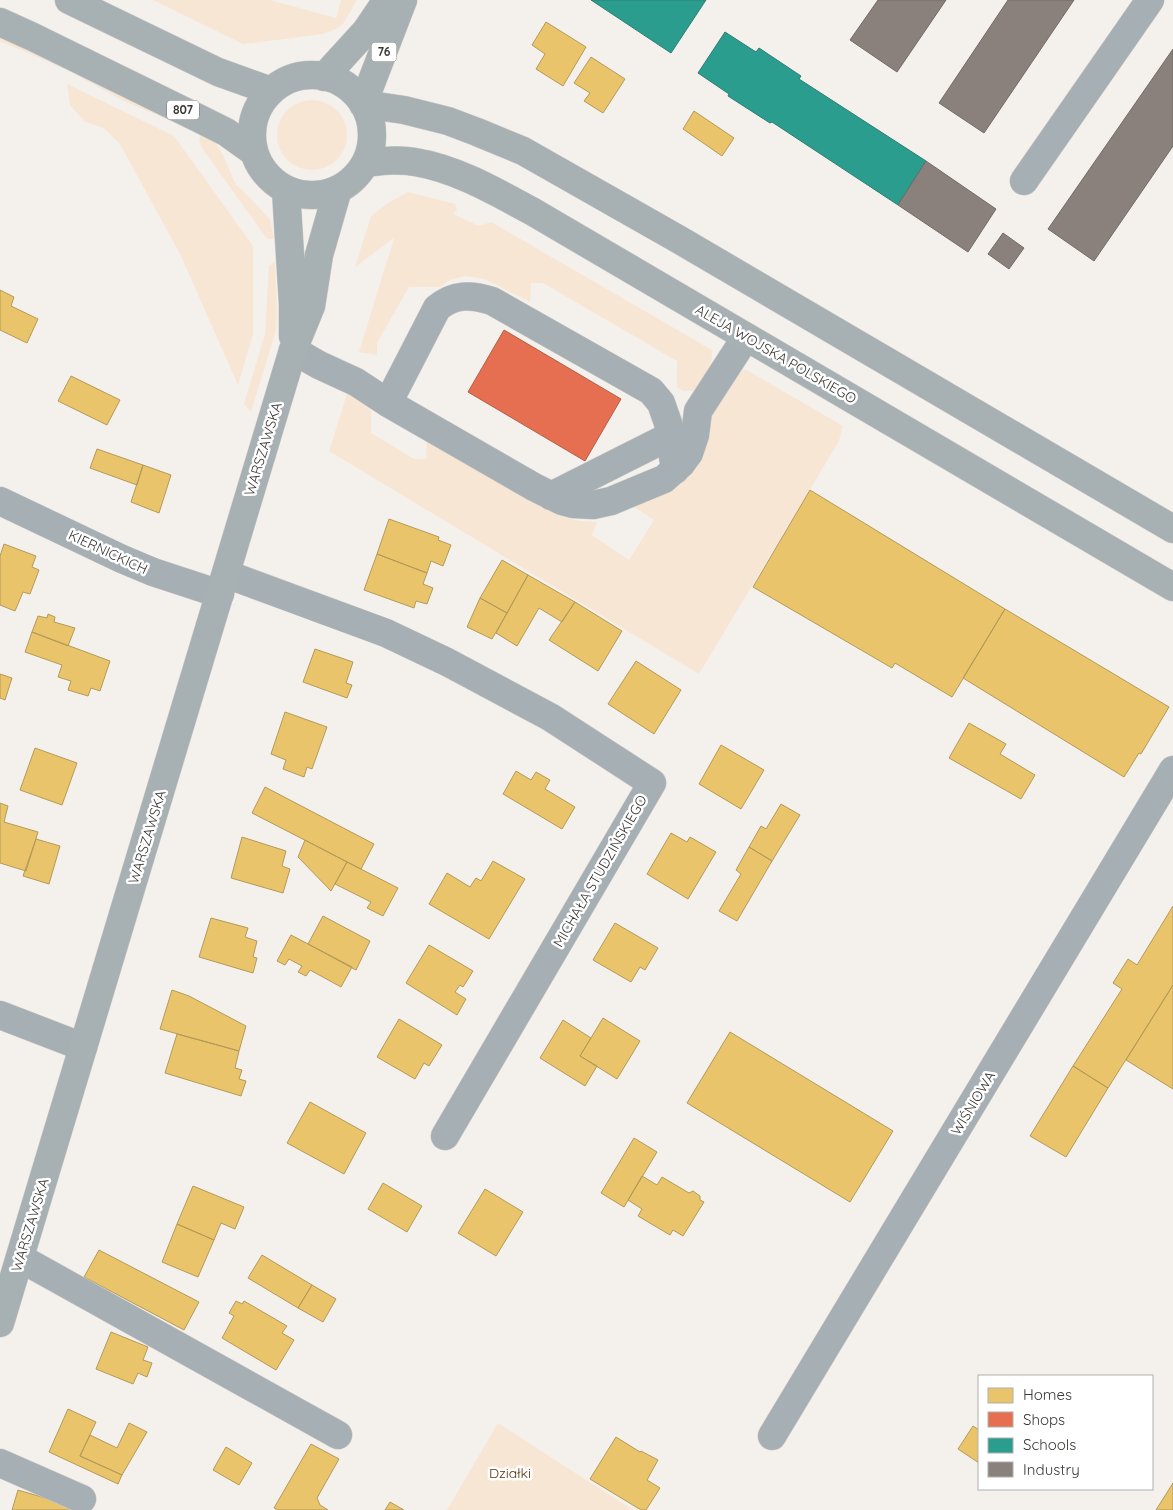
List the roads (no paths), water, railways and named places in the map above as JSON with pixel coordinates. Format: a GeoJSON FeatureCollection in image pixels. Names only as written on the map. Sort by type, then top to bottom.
{"type":"FeatureCollection","features":[{"type":"Feature","properties":{"kind":"main road"},"geometry":{"type":"LineString","coordinates":[[68,0],[211,69],[271,91]]}},
{"type":"Feature","properties":{"kind":"main road","name":"76"},"geometry":{"type":"LineString","coordinates":[[324,77],[366,31],[386,0]]}},
{"type":"Feature","properties":{"kind":"main road","name":"76"},"geometry":{"type":"LineString","coordinates":[[363,104],[403,0]]}},
{"type":"Feature","properties":{"kind":"main road","name":"807"},"geometry":{"type":"LineString","coordinates":[[0,22],[226,132],[254,152]]}},
{"type":"Feature","properties":{"kind":"main road"},"geometry":{"type":"LineString","coordinates":[[313,75],[324,77],[336,80],[356,94],[368,114],[372,133],[371,144],[365,163],[354,178],[338,189],[328,193],[307,195],[286,190],[272,181],[257,160],[252,143],[253,124],[260,106],[271,91],[280,84],[291,79],[313,75]]}},
{"type":"Feature","properties":{"kind":"main road"},"geometry":{"type":"LineString","coordinates":[[363,104],[404,110],[448,121],[523,151],[678,239],[1173,529]]}},
{"type":"Feature","properties":{"kind":"main road","name":"ALEJA WOJSKA POLSKIEGO"},"geometry":{"type":"LineString","coordinates":[[365,163],[394,160],[415,162],[437,167],[489,189],[544,218],[1173,587]]}},
{"type":"Feature","properties":{"kind":"main road","name":"WARSZAWSKA"},"geometry":{"type":"LineString","coordinates":[[0,1323],[293,350],[311,306],[319,256],[338,189]]}},
{"type":"Feature","properties":{"kind":"main road","name":"WARSZAWSKA"},"geometry":{"type":"LineString","coordinates":[[286,190],[293,304],[293,350]]}},
{"type":"Feature","properties":{"kind":"street"},"geometry":{"type":"LineString","coordinates":[[1024,181],[1150,0]]}},
{"type":"Feature","properties":{"kind":"street"},"geometry":{"type":"LineString","coordinates":[[388,403],[436,308],[445,302],[464,295],[492,301],[651,391],[661,403],[670,436],[675,470]]}},
{"type":"Feature","properties":{"kind":"street"},"geometry":{"type":"LineString","coordinates":[[293,350],[319,365],[356,382],[388,403],[551,496],[573,504],[593,505],[611,501],[664,479],[675,470],[689,453],[695,435],[698,411],[746,337]]}},
{"type":"Feature","properties":{"kind":"street"},"geometry":{"type":"LineString","coordinates":[[661,403],[679,403],[698,411]]}},
{"type":"Feature","properties":{"kind":"street"},"geometry":{"type":"LineString","coordinates":[[551,496],[670,436]]}},
{"type":"Feature","properties":{"kind":"street","name":"KIERNICKICH"},"geometry":{"type":"LineString","coordinates":[[0,501],[153,572],[223,584]]}},
{"type":"Feature","properties":{"kind":"street","name":"MICHAŁA STUDZIŃSKIEGO"},"geometry":{"type":"LineString","coordinates":[[223,584],[386,633],[446,662],[550,717],[652,783],[445,1136]]}},
{"type":"Feature","properties":{"kind":"street","name":"WIŚNIOWA"},"geometry":{"type":"LineString","coordinates":[[772,1436],[1173,770]]}},
{"type":"Feature","properties":{"kind":"street"},"geometry":{"type":"LineString","coordinates":[[0,1016],[83,1047]]}},
{"type":"Feature","properties":{"kind":"street"},"geometry":{"type":"LineString","coordinates":[[20,1258],[338,1435]]}},
{"type":"Feature","properties":{"kind":"street"},"geometry":{"type":"LineString","coordinates":[[0,1463],[82,1500]]}},
{"type":"Feature","properties":{"kind":"park label","name":"Działki"},"geometry":{"type":"Point","coordinates":[510,1473]}}]}
